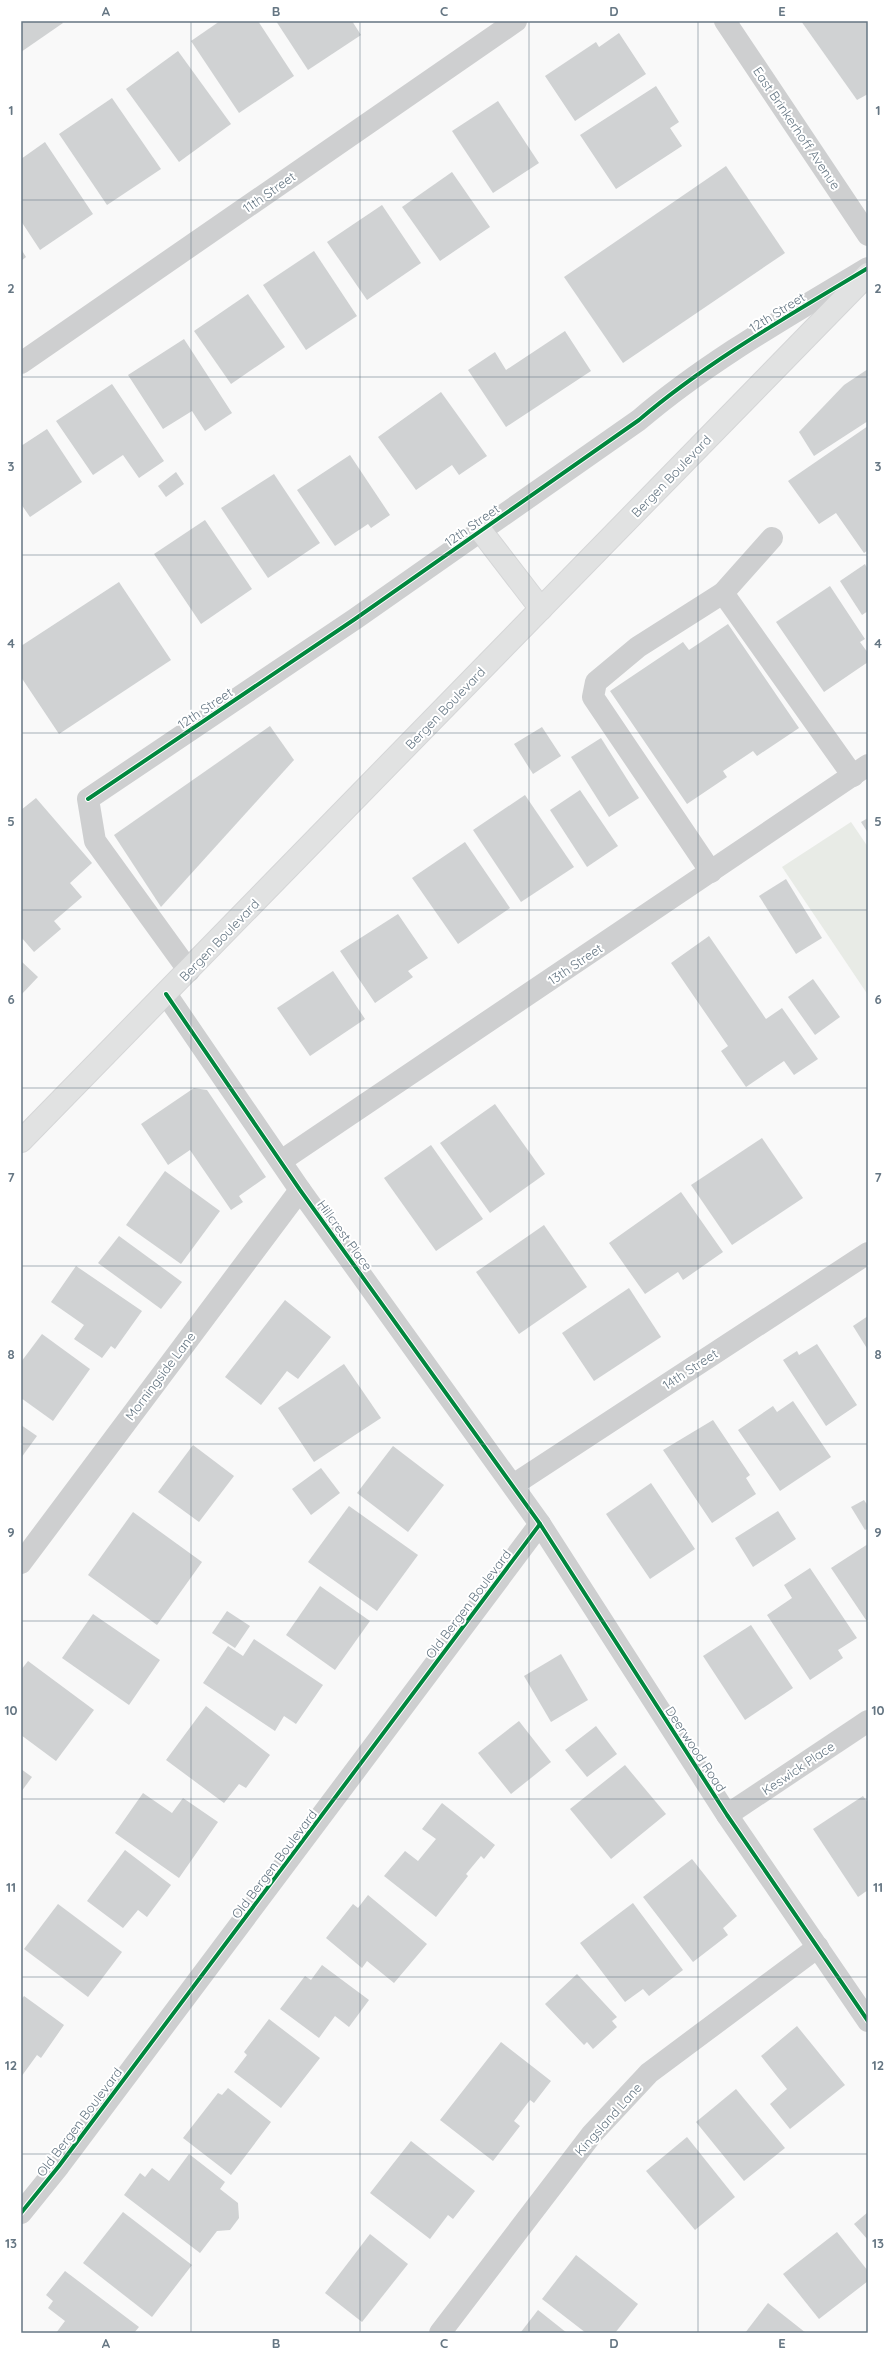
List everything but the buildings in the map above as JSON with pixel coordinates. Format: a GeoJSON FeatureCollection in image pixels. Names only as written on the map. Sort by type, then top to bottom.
{"type":"FeatureCollection","features":[{"type":"Feature","properties":{"kind":"main road","name":"Bergen Boulevard"},"geometry":{"type":"LineString","coordinates":[[21,1141],[189,971],[868,274]]}},
{"type":"Feature","properties":{"kind":"main road"},"geometry":{"type":"LineString","coordinates":[[481,531],[541,609]]}},
{"type":"Feature","properties":{"kind":"street","name":"11th Street"},"geometry":{"type":"LineString","coordinates":[[21,363],[516,21]]}},
{"type":"Feature","properties":{"kind":"street","name":"East Brinkerhoff Avenue"},"geometry":{"type":"LineString","coordinates":[[725,21],[868,235]]}},
{"type":"Feature","properties":{"kind":"street","name":"12th Street"},"geometry":{"type":"LineString","coordinates":[[189,971],[95,841],[88,800],[481,531],[639,420],[664,399],[757,336],[868,268]]}},
{"type":"Feature","properties":{"kind":"street"},"geometry":{"type":"LineString","coordinates":[[711,872],[593,698],[596,682],[638,646],[723,594],[772,538]]}},
{"type":"Feature","properties":{"kind":"street"},"geometry":{"type":"LineString","coordinates":[[723,594],[860,771]]}},
{"type":"Feature","properties":{"kind":"street","name":"13th Street"},"geometry":{"type":"LineString","coordinates":[[281,1161],[860,771]]}},
{"type":"Feature","properties":{"kind":"street","name":"Hillcrest Place"},"geometry":{"type":"LineString","coordinates":[[166,994],[300,1190],[513,1485]]}},
{"type":"Feature","properties":{"kind":"street","name":"Morningside Lane"},"geometry":{"type":"LineString","coordinates":[[21,1563],[300,1190]]}},
{"type":"Feature","properties":{"kind":"street","name":"14th Street"},"geometry":{"type":"LineString","coordinates":[[513,1485],[868,1253]]}},
{"type":"Feature","properties":{"kind":"street","name":"Deerwood Road"},"geometry":{"type":"LineString","coordinates":[[513,1485],[540,1524],[727,1815],[868,2021]]}},
{"type":"Feature","properties":{"kind":"street","name":"Old Bergen Boulevard"},"geometry":{"type":"LineString","coordinates":[[21,2213],[59,2166],[540,1524]]}},
{"type":"Feature","properties":{"kind":"street","name":"Keswick Place"},"geometry":{"type":"LineString","coordinates":[[727,1815],[868,1721]]}},
{"type":"Feature","properties":{"kind":"street","name":"Kingsland Lane"},"geometry":{"type":"LineString","coordinates":[[440,2333],[592,2134],[650,2073],[818,1947]]}},
{"type":"Feature","properties":{"kind":"shaded area"},"geometry":{"type":"Polygon","coordinates":[[[851,822],[868,847],[868,995],[782,867],[851,822]]]}},
{"type":"Feature","properties":{"kind":"cycle path"},"geometry":{"type":"LineString","coordinates":[[88,799],[355,619],[639,420],[665,398],[721,358],[779,321],[868,268]]}},
{"type":"Feature","properties":{"kind":"cycle path"},"geometry":{"type":"LineString","coordinates":[[166,994],[300,1190],[540,1524],[727,1815],[868,2021]]}},
{"type":"Feature","properties":{"kind":"cycle path"},"geometry":{"type":"LineString","coordinates":[[21,2213],[59,2166],[540,1524]]}}]}
